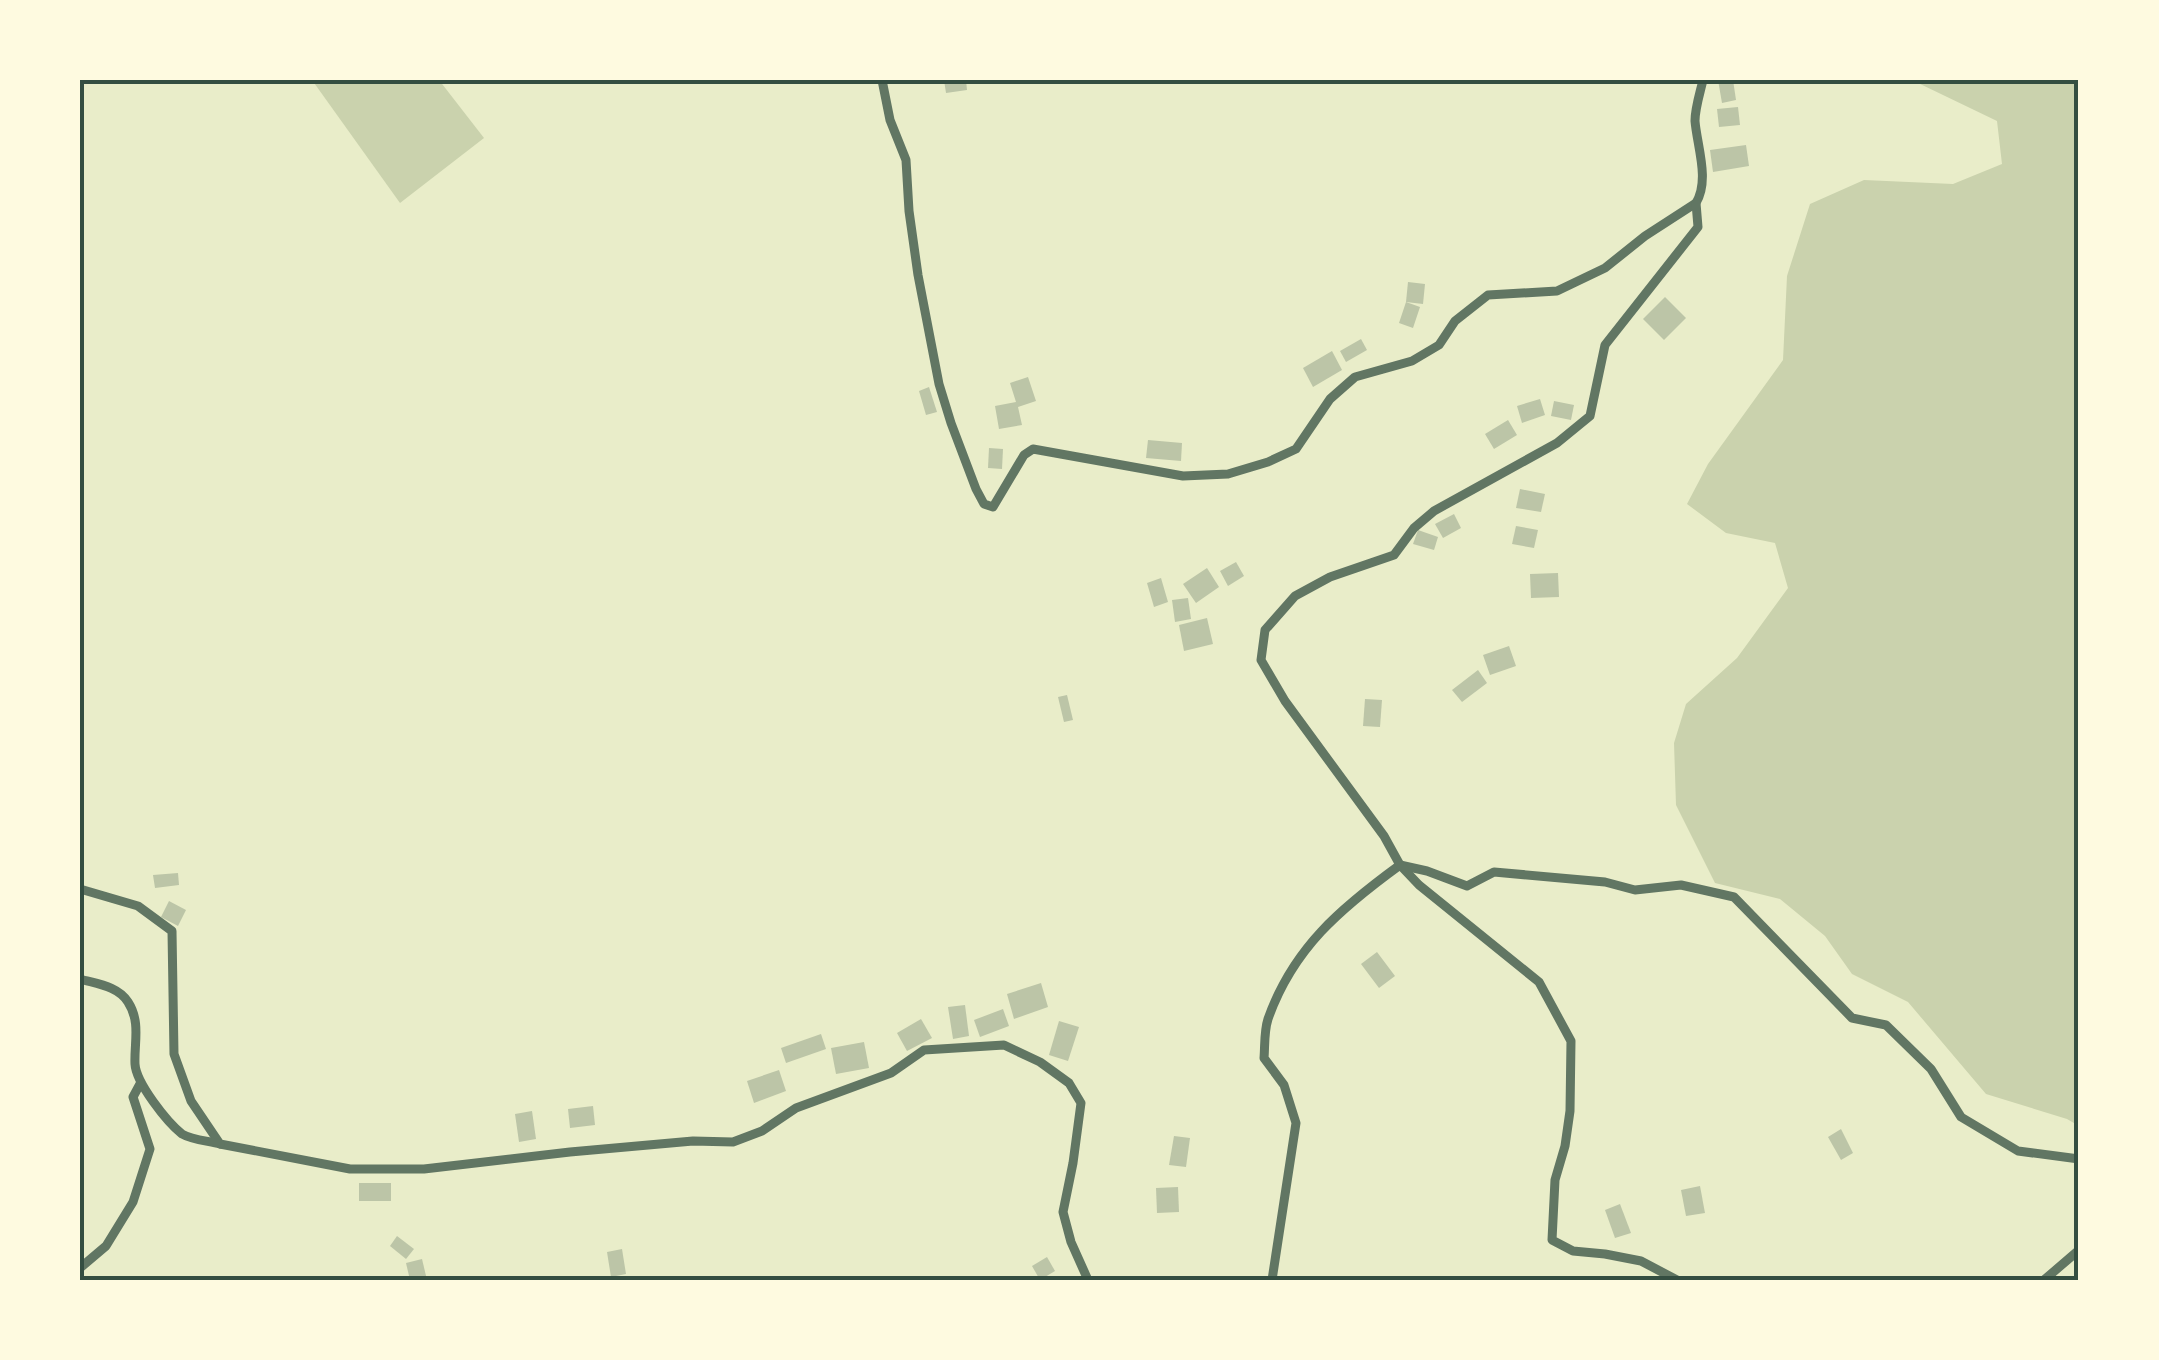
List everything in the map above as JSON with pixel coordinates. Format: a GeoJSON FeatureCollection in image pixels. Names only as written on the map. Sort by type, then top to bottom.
{"type":"FeatureCollection","features":[{"type":"Feature","properties":{"kind":"street"},"geometry":{"type":"LineString","coordinates":[[882,80],[890,120],[906,160],[913,243],[939,384],[984,504],[993,507],[1024,454],[1032,450],[1182,476],[1228,474],[1268,462],[1296,449],[1330,399],[1356,376],[1412,361],[1439,345],[1454,320],[1488,295],[1557,291],[1605,268],[1700,198],[1702,168],[1695,117],[1703,80]]}},
{"type":"Feature","properties":{"kind":"street"},"geometry":{"type":"LineString","coordinates":[[1677,1280],[1640,1261],[1574,1251],[1552,1240],[1555,1180],[1570,1110],[1571,1041],[1539,982],[1419,885],[1400,865],[1384,836],[1285,701],[1261,660],[1264,630],[1295,596],[1330,577],[1394,555],[1414,528],[1434,511],[1557,443],[1590,416],[1605,345],[1698,227],[1696,203]]}},
{"type":"Feature","properties":{"kind":"street"},"geometry":{"type":"LineString","coordinates":[[1272,1280],[1296,1123],[1284,1086],[1264,1058],[1267,1022],[1302,951],[1352,899],[1400,865],[1467,886],[1494,872],[1604,882],[1635,890],[1681,885],[1734,897],[1852,1018],[1886,1025],[1931,1068],[1962,1117],[2018,1151],[2079,1160]]}},
{"type":"Feature","properties":{"kind":"street"},"geometry":{"type":"LineString","coordinates":[[80,889],[138,906],[172,931],[174,1054],[191,1101],[220,1144]]}},
{"type":"Feature","properties":{"kind":"street"},"geometry":{"type":"LineString","coordinates":[[80,979],[112,988],[128,1002],[138,1032],[135,1066],[140,1084],[184,1136],[350,1169],[424,1169],[693,1141],[733,1142],[762,1131],[796,1108],[891,1073],[924,1050],[1004,1045],[1040,1062],[1069,1083],[1081,1103],[1063,1212],[1088,1280]]}},
{"type":"Feature","properties":{"kind":"street"},"geometry":{"type":"LineString","coordinates":[[80,1268],[106,1246],[133,1202],[150,1149],[133,1098],[140,1084]]}},
{"type":"Feature","properties":{"kind":"street"},"geometry":{"type":"LineString","coordinates":[[2044,1280],[2079,1250]]}},
{"type":"Feature","properties":{"kind":"green space"},"geometry":{"type":"Polygon","coordinates":[[[312,80],[439,80],[484,138],[400,203],[312,80]]]}},
{"type":"Feature","properties":{"kind":"green space"},"geometry":{"type":"Polygon","coordinates":[[[1906,80],[2079,80],[2079,1126],[1986,1094],[1908,1002],[1852,974],[1825,936],[1780,899],[1715,883],[1676,805],[1674,743],[1686,704],[1737,658],[1788,588],[1775,543],[1726,533],[1687,504],[1708,464],[1783,360],[1787,276],[1810,204],[1864,180],[1953,184],[2002,164],[1997,121],[1906,80]]]}},
{"type":"Feature","properties":{"kind":"building"},"geometry":{"type":"Polygon","coordinates":[[[944,80],[966,80],[967,90],[946,93],[944,80]]]}},
{"type":"Feature","properties":{"kind":"building"},"geometry":{"type":"Polygon","coordinates":[[[1718,80],[1733,80],[1736,100],[1722,103],[1718,80]]]}},
{"type":"Feature","properties":{"kind":"building"},"geometry":{"type":"Polygon","coordinates":[[[1738,107],[1740,125],[1719,127],[1717,109],[1738,107]]]}},
{"type":"Feature","properties":{"kind":"building"},"geometry":{"type":"Polygon","coordinates":[[[1746,145],[1749,166],[1713,172],[1710,150],[1746,145]]]}},
{"type":"Feature","properties":{"kind":"building"},"geometry":{"type":"Polygon","coordinates":[[[1408,282],[1425,284],[1423,304],[1406,302],[1408,282]]]}},
{"type":"Feature","properties":{"kind":"building"},"geometry":{"type":"Polygon","coordinates":[[[1665,297],[1686,318],[1664,340],[1643,319],[1665,297]]]}},
{"type":"Feature","properties":{"kind":"building"},"geometry":{"type":"Polygon","coordinates":[[[1406,302],[1420,307],[1413,328],[1399,323],[1406,302]]]}},
{"type":"Feature","properties":{"kind":"building"},"geometry":{"type":"Polygon","coordinates":[[[1361,339],[1367,350],[1346,362],[1340,351],[1361,339]]]}},
{"type":"Feature","properties":{"kind":"building"},"geometry":{"type":"Polygon","coordinates":[[[1332,351],[1342,370],[1313,387],[1303,368],[1332,351]]]}},
{"type":"Feature","properties":{"kind":"building"},"geometry":{"type":"Polygon","coordinates":[[[1028,377],[1036,401],[1018,407],[1022,425],[999,429],[995,406],[1016,402],[1010,383],[1028,377]]]}},
{"type":"Feature","properties":{"kind":"building"},"geometry":{"type":"Polygon","coordinates":[[[929,387],[937,412],[926,415],[919,391],[929,387]]]}},
{"type":"Feature","properties":{"kind":"building"},"geometry":{"type":"Polygon","coordinates":[[[1540,399],[1545,415],[1522,423],[1517,406],[1540,399]]]}},
{"type":"Feature","properties":{"kind":"building"},"geometry":{"type":"Polygon","coordinates":[[[1554,401],[1574,405],[1571,420],[1551,416],[1554,401]]]}},
{"type":"Feature","properties":{"kind":"building"},"geometry":{"type":"Polygon","coordinates":[[[1508,420],[1517,435],[1494,449],[1485,434],[1508,420]]]}},
{"type":"Feature","properties":{"kind":"building"},"geometry":{"type":"Polygon","coordinates":[[[1148,440],[1182,443],[1181,461],[1146,458],[1148,440]]]}},
{"type":"Feature","properties":{"kind":"building"},"geometry":{"type":"Polygon","coordinates":[[[989,448],[1003,449],[1002,469],[988,468],[989,448]]]}},
{"type":"Feature","properties":{"kind":"building"},"geometry":{"type":"Polygon","coordinates":[[[1520,489],[1545,494],[1541,512],[1516,508],[1520,489]]]}},
{"type":"Feature","properties":{"kind":"building"},"geometry":{"type":"Polygon","coordinates":[[[1454,514],[1461,528],[1443,538],[1435,524],[1454,514]]]}},
{"type":"Feature","properties":{"kind":"building"},"geometry":{"type":"Polygon","coordinates":[[[1516,526],[1538,530],[1534,548],[1512,544],[1516,526]]]}},
{"type":"Feature","properties":{"kind":"building"},"geometry":{"type":"Polygon","coordinates":[[[1418,530],[1438,537],[1434,550],[1413,544],[1418,530]]]}},
{"type":"Feature","properties":{"kind":"building"},"geometry":{"type":"Polygon","coordinates":[[[1236,562],[1244,576],[1228,586],[1220,571],[1236,562]]]}},
{"type":"Feature","properties":{"kind":"building"},"geometry":{"type":"Polygon","coordinates":[[[1207,568],[1219,587],[1196,603],[1183,584],[1207,568]]]}},
{"type":"Feature","properties":{"kind":"building"},"geometry":{"type":"Polygon","coordinates":[[[1558,573],[1559,597],[1531,598],[1530,574],[1558,573]]]}},
{"type":"Feature","properties":{"kind":"building"},"geometry":{"type":"Polygon","coordinates":[[[1161,578],[1168,602],[1154,607],[1147,583],[1161,578]]]}},
{"type":"Feature","properties":{"kind":"building"},"geometry":{"type":"Polygon","coordinates":[[[1188,598],[1191,619],[1175,622],[1172,600],[1188,598]]]}},
{"type":"Feature","properties":{"kind":"building"},"geometry":{"type":"Polygon","coordinates":[[[1207,618],[1213,644],[1184,651],[1179,625],[1207,618]]]}},
{"type":"Feature","properties":{"kind":"building"},"geometry":{"type":"Polygon","coordinates":[[[1509,646],[1516,666],[1490,675],[1483,655],[1509,646]]]}},
{"type":"Feature","properties":{"kind":"building"},"geometry":{"type":"Polygon","coordinates":[[[1478,670],[1487,683],[1462,702],[1452,690],[1478,670]]]}},
{"type":"Feature","properties":{"kind":"building"},"geometry":{"type":"Polygon","coordinates":[[[1067,695],[1073,720],[1064,722],[1058,697],[1067,695]]]}},
{"type":"Feature","properties":{"kind":"building"},"geometry":{"type":"Polygon","coordinates":[[[1365,699],[1382,700],[1380,727],[1363,726],[1365,699]]]}},
{"type":"Feature","properties":{"kind":"building"},"geometry":{"type":"Polygon","coordinates":[[[178,873],[179,885],[155,888],[153,875],[178,873]]]}},
{"type":"Feature","properties":{"kind":"building"},"geometry":{"type":"Polygon","coordinates":[[[169,901],[186,910],[178,926],[161,917],[169,901]]]}},
{"type":"Feature","properties":{"kind":"building"},"geometry":{"type":"Polygon","coordinates":[[[1377,952],[1395,976],[1379,988],[1361,964],[1377,952]]]}},
{"type":"Feature","properties":{"kind":"building"},"geometry":{"type":"Polygon","coordinates":[[[1041,983],[1048,1007],[1014,1019],[1007,994],[1041,983]]]}},
{"type":"Feature","properties":{"kind":"building"},"geometry":{"type":"Polygon","coordinates":[[[965,1005],[969,1036],[953,1039],[948,1007],[965,1005]]]}},
{"type":"Feature","properties":{"kind":"building"},"geometry":{"type":"Polygon","coordinates":[[[1003,1009],[1009,1026],[980,1037],[974,1020],[1003,1009]]]}},
{"type":"Feature","properties":{"kind":"building"},"geometry":{"type":"Polygon","coordinates":[[[921,1019],[932,1038],[907,1051],[897,1033],[921,1019]]]}},
{"type":"Feature","properties":{"kind":"building"},"geometry":{"type":"Polygon","coordinates":[[[1059,1021],[1079,1027],[1068,1061],[1049,1055],[1059,1021]]]}},
{"type":"Feature","properties":{"kind":"building"},"geometry":{"type":"Polygon","coordinates":[[[821,1034],[826,1049],[786,1063],[781,1048],[821,1034]]]}},
{"type":"Feature","properties":{"kind":"building"},"geometry":{"type":"Polygon","coordinates":[[[864,1042],[869,1068],[836,1074],[831,1048],[864,1042]]]}},
{"type":"Feature","properties":{"kind":"building"},"geometry":{"type":"Polygon","coordinates":[[[779,1070],[786,1091],[754,1103],[747,1081],[779,1070]]]}},
{"type":"Feature","properties":{"kind":"building"},"geometry":{"type":"Polygon","coordinates":[[[593,1106],[595,1125],[570,1128],[568,1109],[593,1106]]]}},
{"type":"Feature","properties":{"kind":"building"},"geometry":{"type":"Polygon","coordinates":[[[532,1111],[536,1139],[519,1142],[515,1114],[532,1111]]]}},
{"type":"Feature","properties":{"kind":"building"},"geometry":{"type":"Polygon","coordinates":[[[1841,1129],[1853,1153],[1841,1160],[1828,1137],[1841,1129]]]}},
{"type":"Feature","properties":{"kind":"building"},"geometry":{"type":"Polygon","coordinates":[[[1174,1136],[1190,1138],[1186,1167],[1169,1165],[1174,1136]]]}},
{"type":"Feature","properties":{"kind":"building"},"geometry":{"type":"Polygon","coordinates":[[[359,1183],[391,1183],[391,1201],[359,1201],[359,1183]]]}},
{"type":"Feature","properties":{"kind":"building"},"geometry":{"type":"Polygon","coordinates":[[[1700,1186],[1705,1213],[1686,1216],[1681,1190],[1700,1186]]]}},
{"type":"Feature","properties":{"kind":"building"},"geometry":{"type":"Polygon","coordinates":[[[1178,1187],[1179,1212],[1157,1213],[1156,1188],[1178,1187]]]}},
{"type":"Feature","properties":{"kind":"building"},"geometry":{"type":"Polygon","coordinates":[[[1620,1204],[1631,1233],[1615,1238],[1605,1210],[1620,1204]]]}},
{"type":"Feature","properties":{"kind":"building"},"geometry":{"type":"Polygon","coordinates":[[[397,1236],[414,1249],[406,1259],[390,1246],[397,1236]]]}},
{"type":"Feature","properties":{"kind":"building"},"geometry":{"type":"Polygon","coordinates":[[[622,1249],[626,1274],[611,1277],[607,1252],[622,1249]]]}},
{"type":"Feature","properties":{"kind":"building"},"geometry":{"type":"Polygon","coordinates":[[[1047,1257],[1055,1271],[1040,1280],[1032,1266],[1047,1257]]]}},
{"type":"Feature","properties":{"kind":"building"},"geometry":{"type":"Polygon","coordinates":[[[422,1259],[427,1280],[410,1280],[406,1263],[422,1259]]]}}]}
